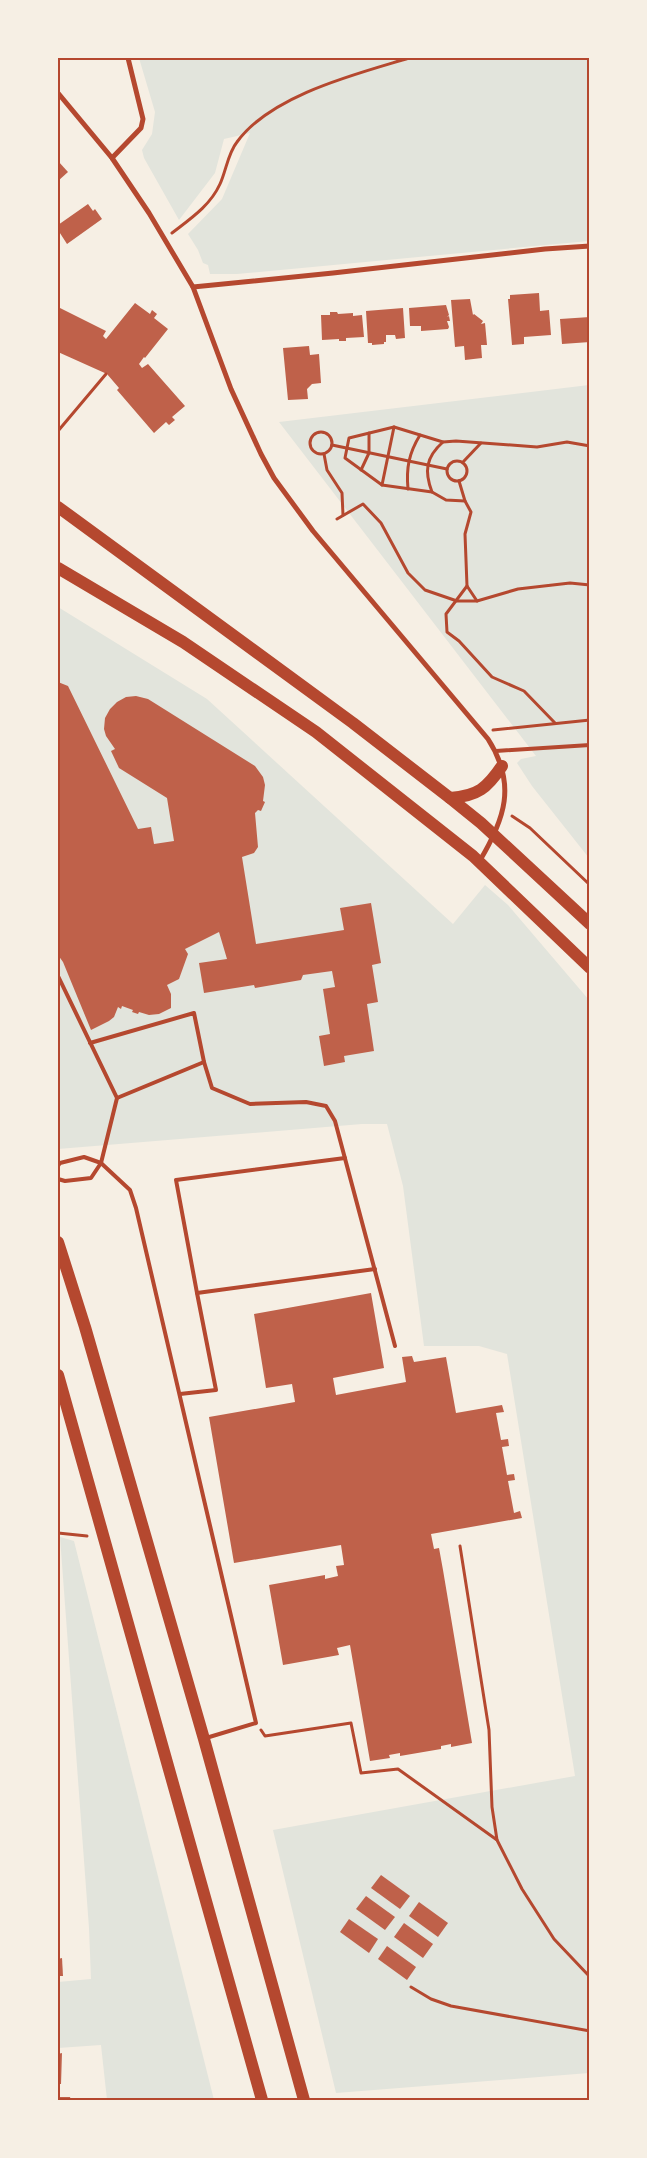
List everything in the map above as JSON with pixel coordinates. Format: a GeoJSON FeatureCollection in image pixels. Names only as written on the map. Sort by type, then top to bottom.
{"type":"FeatureCollection","features":[{"type":"Feature","properties":{"kind":"main road"},"geometry":{"type":"LineString","coordinates":[[58,507],[353,723],[450,798],[495,836],[590,924]]}},
{"type":"Feature","properties":{"kind":"main road"},"geometry":{"type":"LineString","coordinates":[[58,568],[183,642],[316,732],[479,862],[590,968]]}},
{"type":"Feature","properties":{"kind":"main road"},"geometry":{"type":"LineString","coordinates":[[450,798],[462,797],[480,791],[490,784],[502,766]]}},
{"type":"Feature","properties":{"kind":"main road"},"geometry":{"type":"LineString","coordinates":[[58,1242],[85,1328],[204,1739],[304,2100]]}},
{"type":"Feature","properties":{"kind":"main road"},"geometry":{"type":"LineString","coordinates":[[58,1375],[262,2100]]}},
{"type":"Feature","properties":{"kind":"street"},"geometry":{"type":"LineString","coordinates":[[112,158],[141,128],[143,119],[128,58]]}},
{"type":"Feature","properties":{"kind":"street"},"geometry":{"type":"LineString","coordinates":[[58,93],[112,158],[193,287],[231,389],[274,478],[313,531],[488,739],[496,751],[502,766],[506,794],[504,810],[495,836],[479,862]]}},
{"type":"Feature","properties":{"kind":"street"},"geometry":{"type":"LineString","coordinates":[[193,287],[333,274],[545,249],[590,246]]}},
{"type":"Feature","properties":{"kind":"lane"},"geometry":{"type":"LineString","coordinates":[[496,751],[590,745]]}},
{"type":"Feature","properties":{"kind":"lane"},"geometry":{"type":"LineString","coordinates":[[58,976],[117,1098],[100,1163],[91,1178],[65,1181],[58,1179]]}},
{"type":"Feature","properties":{"kind":"lane"},"geometry":{"type":"LineString","coordinates":[[90,1043],[194,1013],[204,1062],[212,1088],[250,1104],[306,1102],[326,1106],[335,1121],[395,1346]]}},
{"type":"Feature","properties":{"kind":"lane"},"geometry":{"type":"LineString","coordinates":[[117,1098],[204,1062]]}},
{"type":"Feature","properties":{"kind":"lane"},"geometry":{"type":"LineString","coordinates":[[58,1166],[60,1162],[84,1157],[100,1163],[130,1190],[136,1208],[256,1723],[204,1739]]}},
{"type":"Feature","properties":{"kind":"lane"},"geometry":{"type":"LineString","coordinates":[[180,1394],[216,1390],[176,1180],[345,1158]]}},
{"type":"Feature","properties":{"kind":"lane"},"geometry":{"type":"LineString","coordinates":[[197,1293],[375,1270]]}},
{"type":"Feature","properties":{"kind":"path"},"geometry":{"type":"LineString","coordinates":[[164,238],[199,213],[219,186],[236,142],[264,116],[302,95],[346,77],[409,58]]}},
{"type":"Feature","properties":{"kind":"path"},"geometry":{"type":"LineString","coordinates":[[58,431],[106,374]]}},
{"type":"Feature","properties":{"kind":"path"},"geometry":{"type":"LineString","coordinates":[[382,485],[394,427]]}},
{"type":"Feature","properties":{"kind":"path"},"geometry":{"type":"LineString","coordinates":[[465,501],[446,500],[432,492],[382,485],[345,458],[348,438],[394,427],[443,442],[537,447],[567,442],[590,446]]}},
{"type":"Feature","properties":{"kind":"path"},"geometry":{"type":"LineString","coordinates":[[324,454],[316,453],[311,448],[310,441],[313,435],[319,432],[326,433],[331,438],[332,445],[324,454],[326,470],[342,493],[343,515]]}},
{"type":"Feature","properties":{"kind":"path"},"geometry":{"type":"LineString","coordinates":[[361,470],[369,452],[369,433]]}},
{"type":"Feature","properties":{"kind":"path"},"geometry":{"type":"LineString","coordinates":[[408,489],[406,473],[408,461],[420,435]]}},
{"type":"Feature","properties":{"kind":"path"},"geometry":{"type":"LineString","coordinates":[[432,492],[426,472],[427,465],[434,450],[443,442]]}},
{"type":"Feature","properties":{"kind":"path"},"geometry":{"type":"LineString","coordinates":[[463,462],[481,443]]}},
{"type":"Feature","properties":{"kind":"path"},"geometry":{"type":"LineString","coordinates":[[332,445],[447,469]]}},
{"type":"Feature","properties":{"kind":"path"},"geometry":{"type":"LineString","coordinates":[[447,469],[453,461],[463,462]]}},
{"type":"Feature","properties":{"kind":"path"},"geometry":{"type":"LineString","coordinates":[[459,481],[465,477],[468,471],[463,462]]}},
{"type":"Feature","properties":{"kind":"path"},"geometry":{"type":"LineString","coordinates":[[447,469],[450,478],[459,481]]}},
{"type":"Feature","properties":{"kind":"path"},"geometry":{"type":"LineString","coordinates":[[459,481],[470,512],[465,534],[467,586],[477,601]]}},
{"type":"Feature","properties":{"kind":"path"},"geometry":{"type":"LineString","coordinates":[[337,519],[363,504],[381,523],[408,573],[425,590],[457,601],[477,601],[527,588],[570,583],[590,585]]}},
{"type":"Feature","properties":{"kind":"path"},"geometry":{"type":"LineString","coordinates":[[467,586],[446,614],[447,632],[459,641],[492,677],[524,691],[555,723]]}},
{"type":"Feature","properties":{"kind":"path"},"geometry":{"type":"LineString","coordinates":[[493,730],[590,720]]}},
{"type":"Feature","properties":{"kind":"path"},"geometry":{"type":"LineString","coordinates":[[504,810],[530,828],[590,885]]}},
{"type":"Feature","properties":{"kind":"path"},"geometry":{"type":"LineString","coordinates":[[58,1533],[87,1536]]}},
{"type":"Feature","properties":{"kind":"path"},"geometry":{"type":"LineString","coordinates":[[460,1546],[489,1730],[492,1807],[497,1840],[522,1889],[554,1940],[590,1977]]}},
{"type":"Feature","properties":{"kind":"path"},"geometry":{"type":"LineString","coordinates":[[256,1723],[265,1736],[351,1723],[361,1773],[398,1769],[497,1840]]}},
{"type":"Feature","properties":{"kind":"path"},"geometry":{"type":"LineString","coordinates":[[411,1987],[451,2006],[590,2031]]}},
{"type":"Feature","properties":{"kind":"shaded area"},"geometry":{"type":"Polygon","coordinates":[[[139,58],[589,58],[589,241],[237,274],[210,274],[208,265],[203,263],[198,250],[188,234],[222,199],[250,133],[224,139],[215,173],[179,220],[144,158],[142,150],[152,134],[155,112],[139,58]]]}},
{"type":"Feature","properties":{"kind":"shaded area"},"geometry":{"type":"Polygon","coordinates":[[[589,385],[589,858],[532,786],[517,763],[521,759],[536,756],[279,422],[589,385]]]}},
{"type":"Feature","properties":{"kind":"shaded area"},"geometry":{"type":"Polygon","coordinates":[[[58,607],[207,699],[453,924],[485,885],[508,905],[589,1000],[589,2073],[336,2093],[273,1830],[575,1776],[507,1354],[479,1346],[424,1346],[403,1186],[387,1124],[362,1124],[58,1149],[58,607]]]}},
{"type":"Feature","properties":{"kind":"shaded area"},"geometry":{"type":"Polygon","coordinates":[[[60,1537],[74,1541],[214,2100],[107,2100],[101,2045],[58,2048],[58,1982],[91,1979],[89,1928],[60,1537]]]}},
{"type":"Feature","properties":{"kind":"building"},"geometry":{"type":"Polygon","coordinates":[[[58,161],[68,172],[58,181],[58,161]]]}},
{"type":"Feature","properties":{"kind":"building"},"geometry":{"type":"Polygon","coordinates":[[[88,204],[93,211],[95,209],[102,219],[67,244],[58,230],[58,225],[88,204]]]}},
{"type":"Feature","properties":{"kind":"building"},"geometry":{"type":"Polygon","coordinates":[[[539,293],[540,311],[549,310],[551,335],[524,337],[524,344],[512,345],[508,299],[510,299],[510,295],[539,293]]]}},
{"type":"Feature","properties":{"kind":"building"},"geometry":{"type":"Polygon","coordinates":[[[470,299],[473,315],[483,321],[481,324],[485,323],[487,345],[481,345],[482,358],[465,360],[464,346],[455,347],[451,300],[470,299]]]}},
{"type":"Feature","properties":{"kind":"building"},"geometry":{"type":"Polygon","coordinates":[[[135,303],[150,314],[152,310],[157,314],[154,318],[168,329],[139,364],[142,368],[148,364],[185,406],[172,417],[175,420],[169,425],[166,422],[154,433],[117,390],[119,388],[107,374],[58,352],[58,307],[106,331],[103,336],[106,339],[135,303]]]}},
{"type":"Feature","properties":{"kind":"building"},"geometry":{"type":"Polygon","coordinates":[[[446,305],[449,315],[447,317],[449,316],[450,321],[447,321],[448,329],[421,331],[421,326],[410,326],[409,308],[446,305]]]}},
{"type":"Feature","properties":{"kind":"building"},"geometry":{"type":"Polygon","coordinates":[[[403,308],[405,338],[396,339],[395,335],[386,335],[386,342],[384,344],[372,345],[372,343],[368,343],[366,311],[403,308]]]}},
{"type":"Feature","properties":{"kind":"building"},"geometry":{"type":"Polygon","coordinates":[[[330,312],[337,312],[338,314],[353,313],[353,316],[362,315],[364,337],[346,338],[346,341],[339,341],[339,339],[322,340],[321,315],[330,315],[330,312]]]}},
{"type":"Feature","properties":{"kind":"building"},"geometry":{"type":"Polygon","coordinates":[[[590,317],[590,342],[562,344],[560,319],[590,317]]]}},
{"type":"Feature","properties":{"kind":"building"},"geometry":{"type":"Polygon","coordinates":[[[309,346],[310,355],[319,354],[321,383],[312,384],[307,389],[308,399],[288,400],[283,348],[309,346]]]}},
{"type":"Feature","properties":{"kind":"building"},"geometry":{"type":"Polygon","coordinates":[[[58,682],[68,686],[138,829],[151,827],[154,844],[174,841],[167,798],[119,768],[111,751],[115,749],[106,736],[104,729],[105,718],[117,702],[126,697],[136,696],[148,699],[255,766],[263,777],[265,785],[263,801],[265,802],[261,811],[258,810],[255,813],[258,847],[254,853],[242,857],[256,944],[344,930],[340,908],[371,903],[381,963],[372,965],[378,1002],[367,1004],[374,1051],[344,1056],[345,1062],[324,1066],[319,1036],[330,1034],[323,989],[335,987],[332,971],[303,975],[301,980],[255,988],[254,985],[204,993],[199,963],[227,959],[219,932],[185,949],[188,954],[179,979],[167,985],[171,994],[171,1008],[159,1014],[149,1015],[132,1012],[133,1010],[122,1006],[121,1009],[118,1007],[114,1017],[91,1030],[63,962],[58,955],[58,682]]]}},
{"type":"Feature","properties":{"kind":"building"},"geometry":{"type":"Polygon","coordinates":[[[371,1293],[384,1368],[333,1378],[336,1395],[406,1382],[402,1357],[412,1356],[414,1362],[446,1357],[456,1413],[502,1405],[504,1412],[496,1413],[501,1440],[508,1439],[509,1446],[502,1447],[507,1475],[514,1474],[515,1480],[508,1481],[514,1513],[520,1511],[522,1518],[431,1534],[434,1549],[439,1548],[472,1743],[451,1747],[451,1744],[441,1746],[441,1749],[400,1756],[400,1753],[389,1755],[390,1758],[370,1761],[350,1645],[337,1648],[339,1655],[283,1665],[269,1585],[325,1575],[325,1579],[338,1576],[336,1566],[344,1565],[341,1545],[234,1563],[209,1417],[295,1402],[292,1384],[266,1388],[254,1314],[371,1293]]]}},
{"type":"Feature","properties":{"kind":"building"},"geometry":{"type":"Polygon","coordinates":[[[381,1875],[410,1896],[400,1909],[371,1888],[381,1875]]]}},
{"type":"Feature","properties":{"kind":"building"},"geometry":{"type":"Polygon","coordinates":[[[366,1896],[395,1917],[385,1930],[356,1909],[366,1896]]]}},
{"type":"Feature","properties":{"kind":"building"},"geometry":{"type":"Polygon","coordinates":[[[419,1902],[448,1923],[438,1937],[409,1916],[419,1902]]]}},
{"type":"Feature","properties":{"kind":"building"},"geometry":{"type":"Polygon","coordinates":[[[349,1919],[378,1939],[369,1953],[340,1932],[349,1919]]]}},
{"type":"Feature","properties":{"kind":"building"},"geometry":{"type":"Polygon","coordinates":[[[404,1923],[433,1944],[423,1958],[394,1937],[404,1923]]]}},
{"type":"Feature","properties":{"kind":"building"},"geometry":{"type":"Polygon","coordinates":[[[387,1946],[416,1967],[407,1980],[378,1959],[387,1946]]]}},
{"type":"Feature","properties":{"kind":"building"},"geometry":{"type":"Polygon","coordinates":[[[62,1958],[63,1976],[58,1976],[58,1959],[62,1958]]]}},
{"type":"Feature","properties":{"kind":"building"},"geometry":{"type":"Polygon","coordinates":[[[62,2053],[61,2084],[58,2084],[58,2054],[62,2053]]]}},
{"type":"Feature","properties":{"kind":"building"},"geometry":{"type":"Polygon","coordinates":[[[58,2097],[70,2097],[71,2100],[58,2100],[58,2097]]]}}]}
